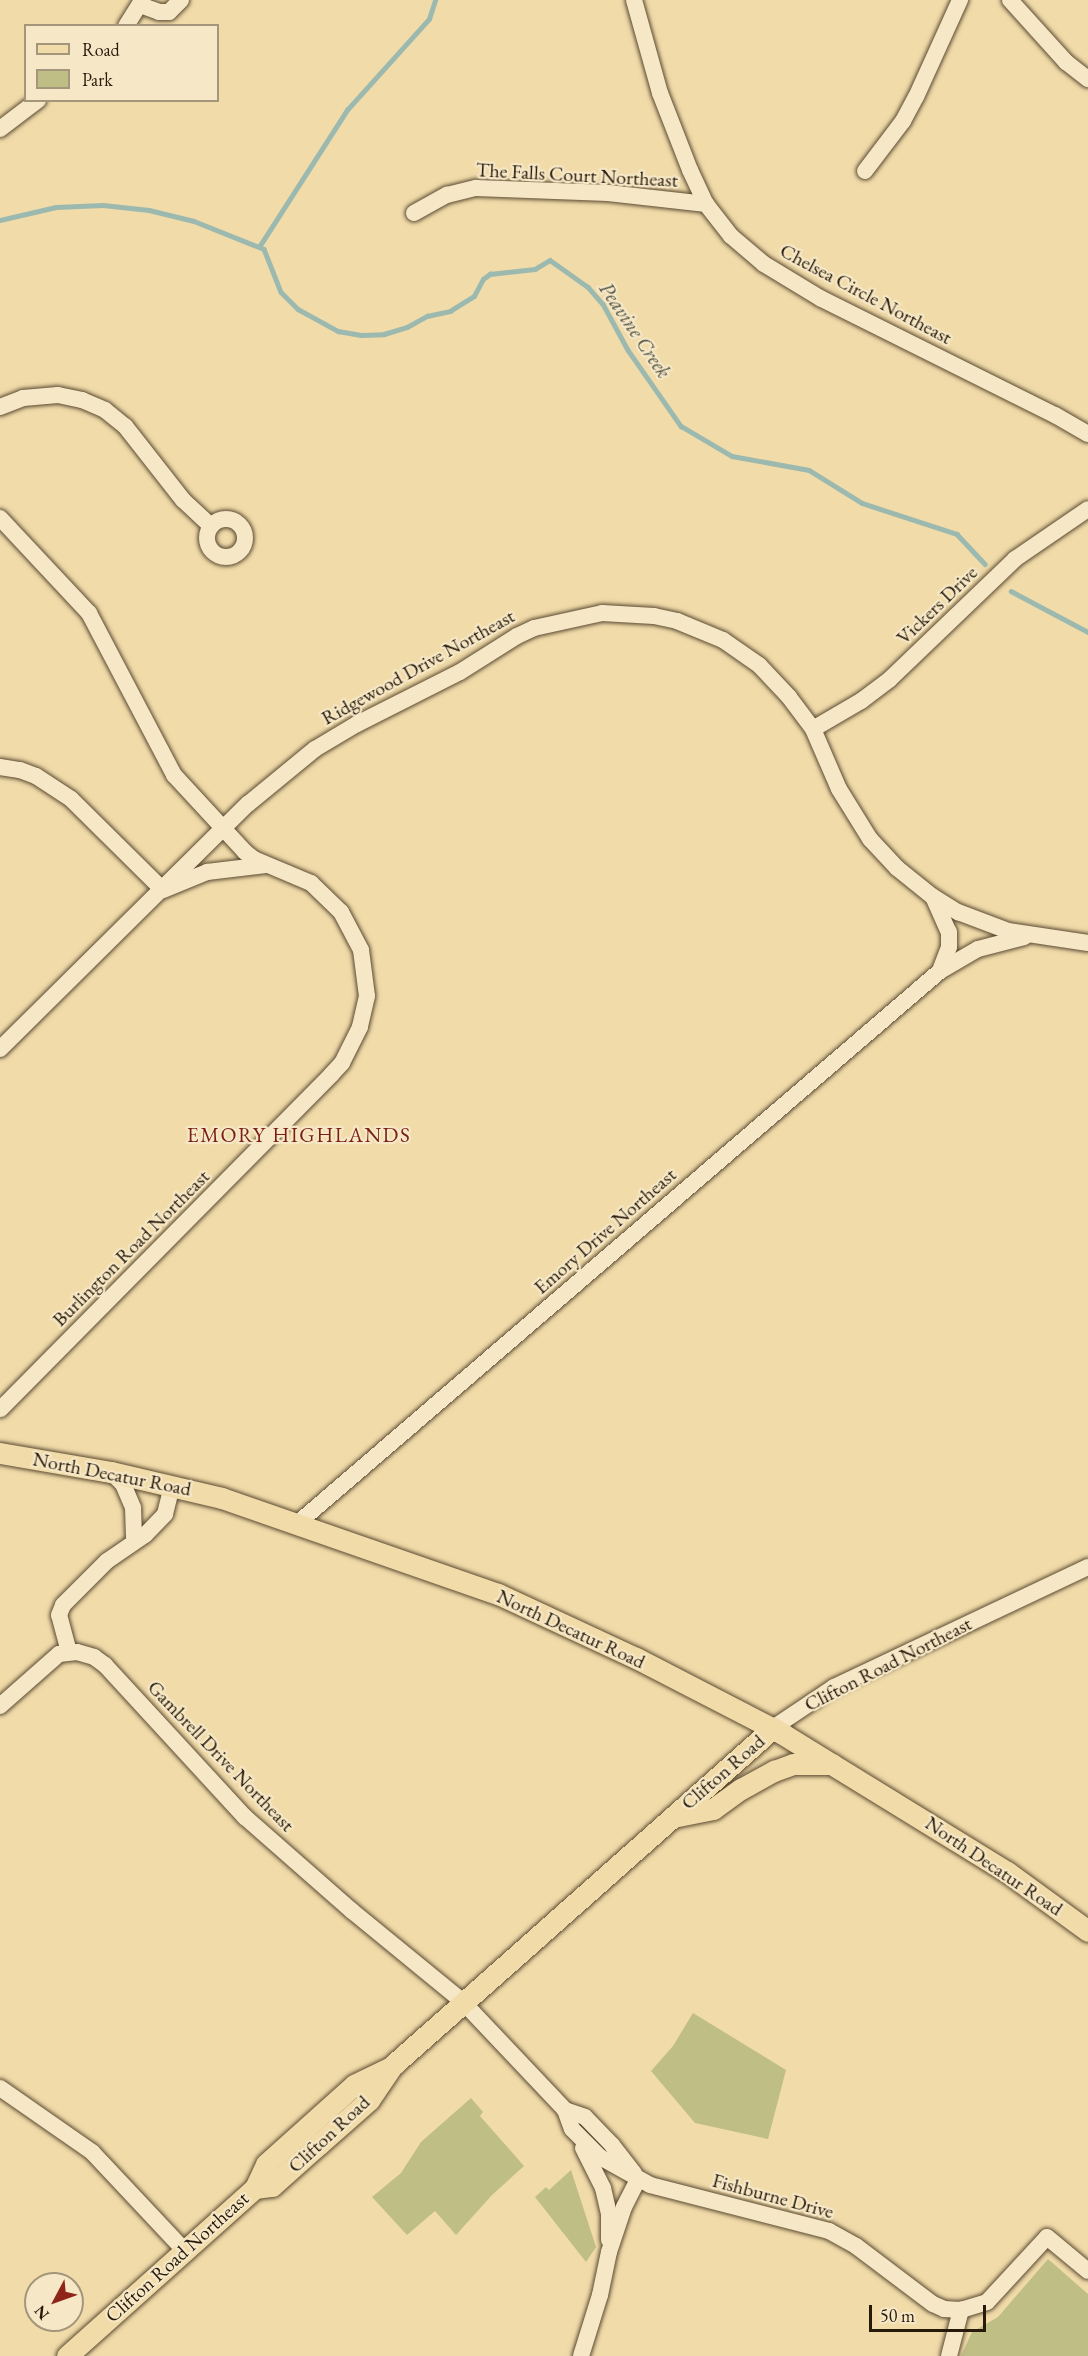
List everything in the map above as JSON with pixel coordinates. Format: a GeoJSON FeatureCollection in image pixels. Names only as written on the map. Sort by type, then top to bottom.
{"type":"FeatureCollection","features":[{"type":"Feature","properties":{"kind":"main road","name":"North Decatur Road"},"geometry":{"type":"LineString","coordinates":[[0,1453],[172,1485],[298,1523],[501,1595],[554,1618],[773,1728],[1007,1872],[1080,1925]]}},
{"type":"Feature","properties":{"kind":"main road","name":"Clifton Road"},"geometry":{"type":"LineString","coordinates":[[622,1860],[773,1728]]}},
{"type":"Feature","properties":{"kind":"main road"},"geometry":{"type":"LineString","coordinates":[[470,1995],[747,1750]]}},
{"type":"Feature","properties":{"kind":"main road"},"geometry":{"type":"LineString","coordinates":[[672,1817],[713,1809],[741,1789],[774,1771],[793,1764],[832,1764]]}},
{"type":"Feature","properties":{"kind":"main road","name":"Clifton Road"},"geometry":{"type":"LineString","coordinates":[[255,2188],[266,2164],[354,2085],[392,2066],[470,1995]]}},
{"type":"Feature","properties":{"kind":"main road","name":"Clifton Road Northeast"},"geometry":{"type":"LineString","coordinates":[[67,2356],[179,2253],[255,2188]]}},
{"type":"Feature","properties":{"kind":"street"},"geometry":{"type":"LineString","coordinates":[[127,24],[141,3],[159,12],[169,12],[181,0]]}},
{"type":"Feature","properties":{"kind":"street","name":"Chelsea Circle Northeast"},"geometry":{"type":"LineString","coordinates":[[634,0],[660,93],[690,170],[706,204],[745,249],[786,278],[1088,434]]}},
{"type":"Feature","properties":{"kind":"street"},"geometry":{"type":"LineString","coordinates":[[865,171],[903,121],[960,0]]}},
{"type":"Feature","properties":{"kind":"street"},"geometry":{"type":"LineString","coordinates":[[1010,0],[1066,62],[1088,79]]}},
{"type":"Feature","properties":{"kind":"street"},"geometry":{"type":"LineString","coordinates":[[0,129],[35,102]]}},
{"type":"Feature","properties":{"kind":"street","name":"The Falls Court Northeast"},"geometry":{"type":"LineString","coordinates":[[414,213],[447,195],[476,188],[608,193],[706,204]]}},
{"type":"Feature","properties":{"kind":"street"},"geometry":{"type":"LineString","coordinates":[[0,407],[23,398],[58,396],[82,400],[105,410],[135,437],[188,504],[211,526]]}},
{"type":"Feature","properties":{"kind":"street","name":"Vickers Drive"},"geometry":{"type":"LineString","coordinates":[[813,729],[861,701],[890,680],[1015,559],[1088,509]]}},
{"type":"Feature","properties":{"kind":"street","name":"Burlington Road Northeast"},"geometry":{"type":"LineString","coordinates":[[0,518],[89,614],[166,764],[226,828],[245,852],[267,865],[299,876],[322,892],[337,907],[355,935],[364,964],[367,996],[360,1028],[349,1051],[331,1075],[0,1409]]}},
{"type":"Feature","properties":{"kind":"street","name":"Ridgewood Drive Northeast"},"geometry":{"type":"LineString","coordinates":[[0,1049],[268,785],[337,735],[460,672],[517,636],[543,626],[602,613],[654,615],[676,621],[723,639],[759,665],[774,679],[813,729],[839,789],[857,821],[884,856],[932,896],[958,912],[989,924],[1026,935],[1088,943]]}},
{"type":"Feature","properties":{"kind":"street"},"geometry":{"type":"LineString","coordinates":[[0,767],[20,770],[36,776],[71,799],[163,890]]}},
{"type":"Feature","properties":{"kind":"street","name":"Burlington Road Northeast"},"geometry":{"type":"LineString","coordinates":[[163,890],[207,872],[267,865]]}},
{"type":"Feature","properties":{"kind":"street"},"geometry":{"type":"LineString","coordinates":[[932,896],[942,911],[949,932],[949,947],[940,971]]}},
{"type":"Feature","properties":{"kind":"street","name":"Emory Drive Northeast"},"geometry":{"type":"LineString","coordinates":[[298,1523],[940,971],[993,943],[1011,938],[1046,936]]}},
{"type":"Feature","properties":{"kind":"street"},"geometry":{"type":"LineString","coordinates":[[111,1472],[123,1484],[133,1508],[134,1540]]}},
{"type":"Feature","properties":{"kind":"street"},"geometry":{"type":"LineString","coordinates":[[0,1706],[48,1662],[69,1652],[59,1615],[63,1605],[107,1561],[134,1540],[145,1535],[165,1514],[172,1485]]}},
{"type":"Feature","properties":{"kind":"street","name":"Clifton Road Northeast"},"geometry":{"type":"LineString","coordinates":[[773,1728],[834,1688],[1088,1567]]}},
{"type":"Feature","properties":{"kind":"street","name":"Gambrell Drive Northeast"},"geometry":{"type":"LineString","coordinates":[[69,1652],[94,1657],[105,1665],[245,1817],[470,1995]]}},
{"type":"Feature","properties":{"kind":"street","name":"Fishburne Drive"},"geometry":{"type":"LineString","coordinates":[[470,1995],[565,2110],[572,2129],[600,2157],[659,2189],[805,2223],[830,2231],[856,2246],[933,2304],[961,2310]]}},
{"type":"Feature","properties":{"kind":"street"},"geometry":{"type":"LineString","coordinates":[[0,2088],[92,2152],[179,2253]]}},
{"type":"Feature","properties":{"kind":"street","name":"Fishburne Drive"},"geometry":{"type":"LineString","coordinates":[[565,2110],[585,2117],[612,2145],[638,2179]]}},
{"type":"Feature","properties":{"kind":"street"},"geometry":{"type":"LineString","coordinates":[[572,2129],[603,2188],[609,2215],[609,2252]]}},
{"type":"Feature","properties":{"kind":"street"},"geometry":{"type":"LineString","coordinates":[[581,2356],[600,2295],[609,2252],[624,2208],[638,2179]]}},
{"type":"Feature","properties":{"kind":"street"},"geometry":{"type":"LineString","coordinates":[[950,2354],[961,2310],[987,2302],[1047,2237],[1088,2271]]}},
{"type":"Feature","properties":{"kind":"green space"},"geometry":{"type":"Polygon","coordinates":[[[693,2013],[786,2070],[768,2139],[695,2123],[651,2071],[673,2046],[693,2013]]]}},
{"type":"Feature","properties":{"kind":"green space"},"geometry":{"type":"Polygon","coordinates":[[[471,2098],[483,2112],[480,2116],[524,2166],[492,2195],[456,2235],[435,2211],[407,2235],[372,2197],[401,2173],[421,2142],[471,2098]]]}},
{"type":"Feature","properties":{"kind":"green space"},"geometry":{"type":"Polygon","coordinates":[[[571,2170],[596,2247],[586,2262],[535,2197],[546,2187],[549,2190],[571,2170]]]}},
{"type":"Feature","properties":{"kind":"green space"},"geometry":{"type":"Polygon","coordinates":[[[1048,2259],[1088,2294],[1088,2356],[961,2356],[972,2332],[998,2317],[1048,2259]]]}},
{"type":"Feature","properties":{"kind":"waterway","name":"Peavine Creek"},"geometry":{"type":"LineString","coordinates":[[259,247],[347,110],[429,19],[435,0]]}},
{"type":"Feature","properties":{"kind":"waterway","name":"Peavine Creek"},"geometry":{"type":"LineString","coordinates":[[0,220],[56,207],[103,205],[149,210],[194,221],[264,249],[281,292],[298,309],[338,331],[361,335],[384,334],[407,327],[427,316],[450,311],[474,296],[483,279],[490,274],[535,269],[550,260],[588,287],[603,304],[628,350],[681,426],[732,456],[809,470],[862,503],[957,534],[985,564]]}},
{"type":"Feature","properties":{"kind":"waterway","name":"Peavine Creek"},"geometry":{"type":"LineString","coordinates":[[1011,591],[1088,632]]}},
{"type":"Feature","properties":{"kind":"district","name":"EMORY HIGHLANDS"},"geometry":{"type":"Point","coordinates":[299,1135]}}]}
